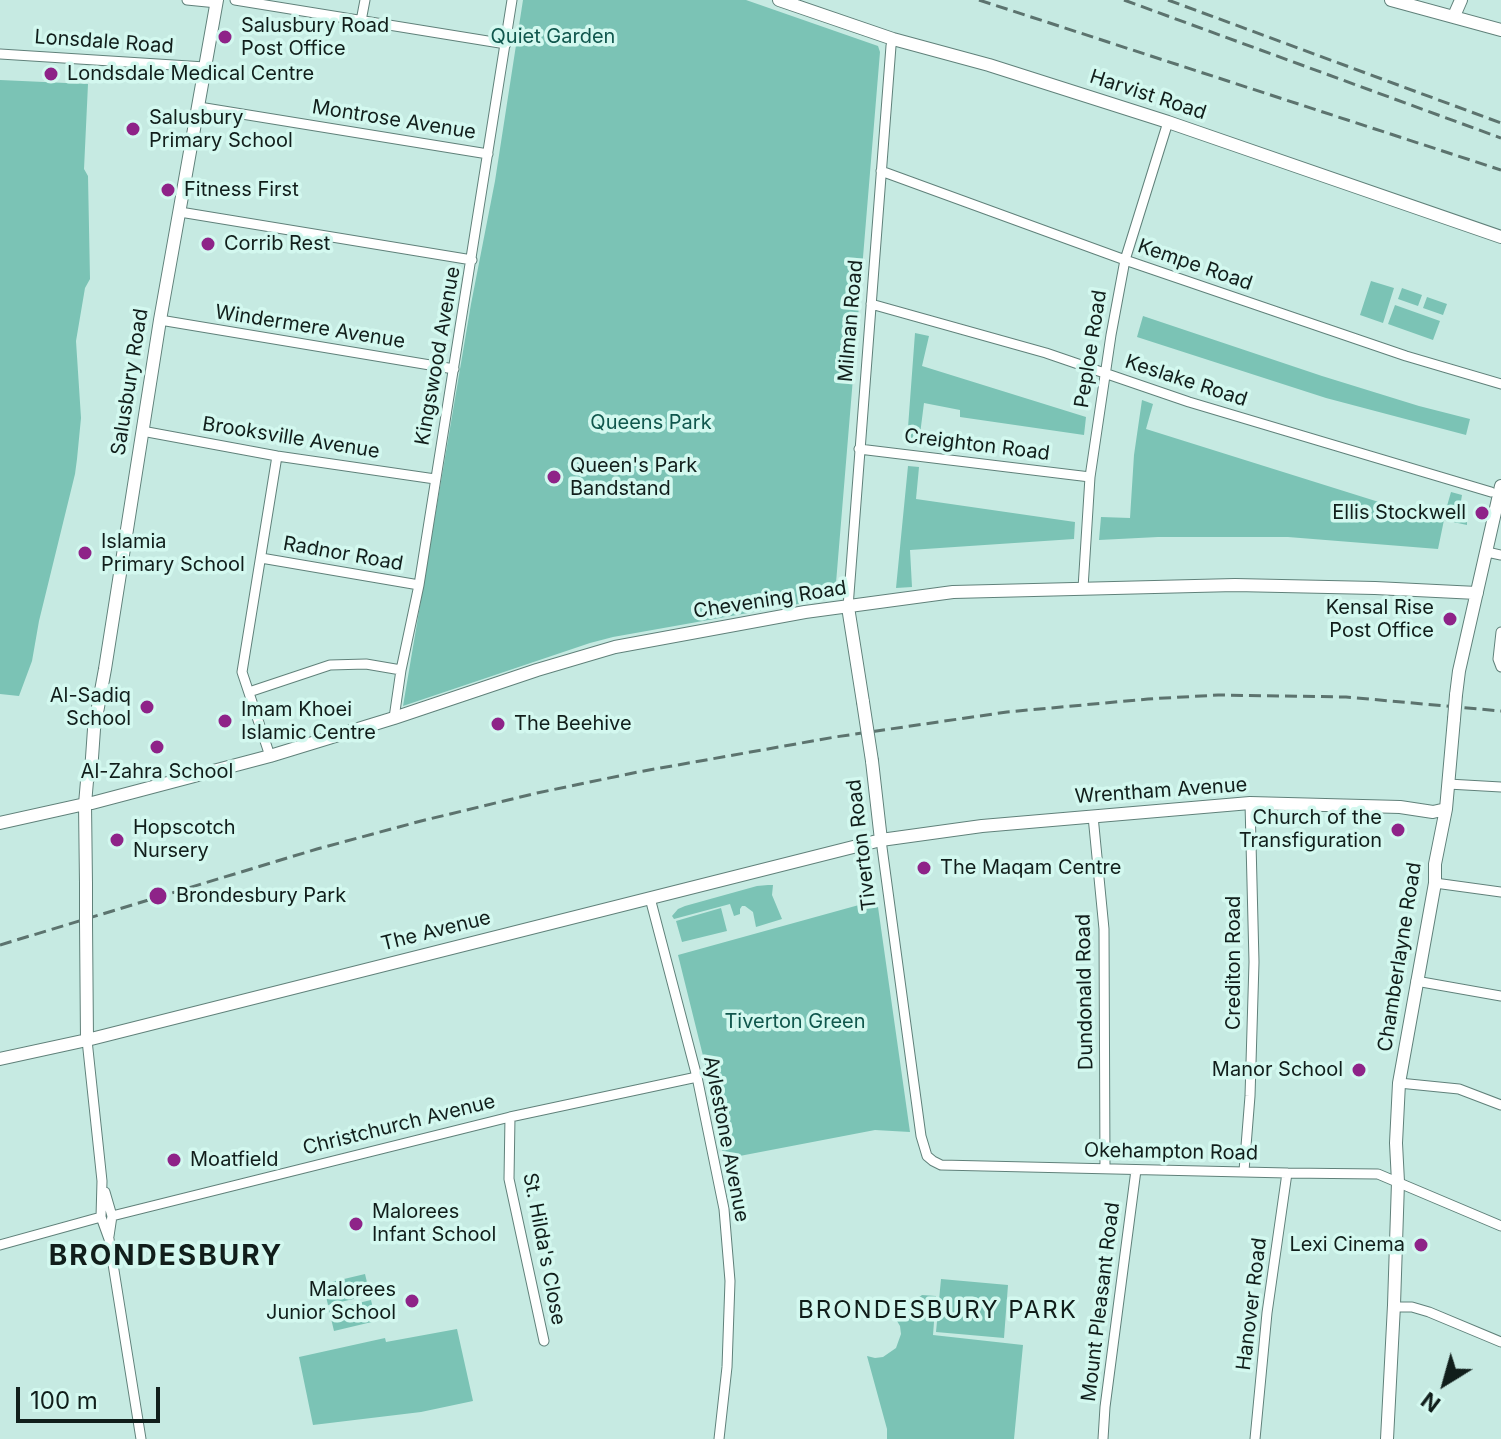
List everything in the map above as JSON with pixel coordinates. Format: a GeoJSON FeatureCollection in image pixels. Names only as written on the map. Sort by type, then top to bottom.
{"type":"FeatureCollection","features":[{"type":"Feature","properties":{"kind":"street"},"geometry":{"type":"LineString","coordinates":[[187,0],[217,1]]}},
{"type":"Feature","properties":{"kind":"street"},"geometry":{"type":"LineString","coordinates":[[235,0],[506,44]]}},
{"type":"Feature","properties":{"kind":"street"},"geometry":{"type":"LineString","coordinates":[[361,21],[365,0]]}},
{"type":"Feature","properties":{"kind":"street","name":"Kingswood Avenue"},"geometry":{"type":"LineString","coordinates":[[394,718],[419,585],[512,0]]}},
{"type":"Feature","properties":{"kind":"street","name":"Harvist Road"},"geometry":{"type":"LineString","coordinates":[[779,0],[893,39],[989,65],[1168,122],[1501,237]]}},
{"type":"Feature","properties":{"kind":"street"},"geometry":{"type":"LineString","coordinates":[[1391,0],[1501,30]]}},
{"type":"Feature","properties":{"kind":"street"},"geometry":{"type":"LineString","coordinates":[[1454,16],[1461,0]]}},
{"type":"Feature","properties":{"kind":"street","name":"Salusbury Road"},"geometry":{"type":"LineString","coordinates":[[88,804],[93,782],[94,729],[160,320],[217,1]]}},
{"type":"Feature","properties":{"kind":"street","name":"Milman Road"},"geometry":{"type":"LineString","coordinates":[[848,607],[893,39]]}},
{"type":"Feature","properties":{"kind":"street","name":"Lonsdale Road"},"geometry":{"type":"LineString","coordinates":[[0,54],[205,67]]}},
{"type":"Feature","properties":{"kind":"street","name":"Montrose Avenue"},"geometry":{"type":"LineString","coordinates":[[199,107],[488,154]]}},
{"type":"Feature","properties":{"kind":"street","name":"Peploe Road"},"geometry":{"type":"LineString","coordinates":[[1083,588],[1090,477],[1104,374],[1125,260],[1168,122]]}},
{"type":"Feature","properties":{"kind":"street","name":"Kempe Road"},"geometry":{"type":"LineString","coordinates":[[881,171],[1125,260],[1391,351],[1501,384]]}},
{"type":"Feature","properties":{"kind":"street"},"geometry":{"type":"LineString","coordinates":[[180,212],[472,260]]}},
{"type":"Feature","properties":{"kind":"street","name":"Keslake Road"},"geometry":{"type":"LineString","coordinates":[[871,304],[1046,353],[1189,402],[1465,484],[1498,489]]}},
{"type":"Feature","properties":{"kind":"street","name":"Windermere Avenue"},"geometry":{"type":"LineString","coordinates":[[160,320],[454,369]]}},
{"type":"Feature","properties":{"kind":"street","name":"Brooksville Avenue"},"geometry":{"type":"LineString","coordinates":[[142,431],[277,456],[435,479]]}},
{"type":"Feature","properties":{"kind":"street","name":"Creighton Road"},"geometry":{"type":"LineString","coordinates":[[859,449],[1090,477]]}},
{"type":"Feature","properties":{"kind":"street"},"geometry":{"type":"LineString","coordinates":[[270,756],[242,672],[277,456]]}},
{"type":"Feature","properties":{"kind":"street","name":"Chamberlayne Road"},"geometry":{"type":"LineString","coordinates":[[1387,1439],[1394,1307],[1399,1083],[1446,809],[1457,688],[1498,489]]}},
{"type":"Feature","properties":{"kind":"street"},"geometry":{"type":"LineString","coordinates":[[1487,552],[1501,555]]}},
{"type":"Feature","properties":{"kind":"street","name":"Radnor Road"},"geometry":{"type":"LineString","coordinates":[[261,558],[419,585]]}},
{"type":"Feature","properties":{"kind":"street","name":"Chevening Road"},"geometry":{"type":"LineString","coordinates":[[0,823],[88,804],[270,756],[615,647],[805,612],[953,592],[1083,588],[1235,585],[1477,593]]}},
{"type":"Feature","properties":{"kind":"street","name":"Tiverton Road"},"geometry":{"type":"LineString","coordinates":[[848,607],[872,761],[921,1136],[927,1156],[941,1165]]}},
{"type":"Feature","properties":{"kind":"street"},"geometry":{"type":"LineString","coordinates":[[1501,632],[1498,659],[1501,667]]}},
{"type":"Feature","properties":{"kind":"street"},"geometry":{"type":"LineString","coordinates":[[249,692],[330,665],[366,664],[401,670]]}},
{"type":"Feature","properties":{"kind":"street"},"geometry":{"type":"LineString","coordinates":[[1448,784],[1501,787]]}},
{"type":"Feature","properties":{"kind":"street","name":"Wrentham Avenue"},"geometry":{"type":"LineString","coordinates":[[881,840],[982,826],[1250,803],[1400,807],[1433,812],[1446,809]]}},
{"type":"Feature","properties":{"kind":"street","name":"Crediton Road"},"geometry":{"type":"LineString","coordinates":[[1244,1171],[1250,1096],[1254,962],[1250,803]]}},
{"type":"Feature","properties":{"kind":"street"},"geometry":{"type":"LineString","coordinates":[[88,804],[87,1040],[106,1217],[141,1439]]}},
{"type":"Feature","properties":{"kind":"street","name":"Dundonald Road"},"geometry":{"type":"LineString","coordinates":[[1093,816],[1104,929],[1105,1168]]}},
{"type":"Feature","properties":{"kind":"street","name":"The Avenue"},"geometry":{"type":"LineString","coordinates":[[0,1059],[87,1040],[881,840]]}},
{"type":"Feature","properties":{"kind":"street"},"geometry":{"type":"LineString","coordinates":[[1435,883],[1501,892]]}},
{"type":"Feature","properties":{"kind":"street","name":"Aylestone Avenue"},"geometry":{"type":"LineString","coordinates":[[650,898],[697,1077],[724,1209],[730,1281],[727,1367],[719,1439]]}},
{"type":"Feature","properties":{"kind":"street"},"geometry":{"type":"LineString","coordinates":[[1416,981],[1501,996]]}},
{"type":"Feature","properties":{"kind":"street","name":"Christchurch Avenue"},"geometry":{"type":"LineString","coordinates":[[0,1245],[510,1117],[697,1077]]}},
{"type":"Feature","properties":{"kind":"street"},"geometry":{"type":"LineString","coordinates":[[1399,1083],[1459,1089],[1501,1105]]}},
{"type":"Feature","properties":{"kind":"street","name":"St. Hilda's Close"},"geometry":{"type":"LineString","coordinates":[[510,1117],[509,1179],[544,1341]]}},
{"type":"Feature","properties":{"kind":"street","name":"Okehampton Road"},"geometry":{"type":"LineString","coordinates":[[941,1165],[1378,1174],[1501,1226]]}},
{"type":"Feature","properties":{"kind":"street","name":"Mount Pleasant Road"},"geometry":{"type":"LineString","coordinates":[[1103,1439],[1136,1170]]}},
{"type":"Feature","properties":{"kind":"street","name":"Hanover Road"},"geometry":{"type":"LineString","coordinates":[[1255,1439],[1267,1313],[1287,1173]]}},
{"type":"Feature","properties":{"kind":"street"},"geometry":{"type":"LineString","coordinates":[[1394,1307],[1412,1307],[1429,1312],[1501,1342]]}},
{"type":"Feature","properties":{"kind":"green space","name":"Queens Park"},"geometry":{"type":"Polygon","coordinates":[[[523,0],[746,0],[878,46],[880,52],[835,595],[613,637],[403,706],[471,304],[495,181],[523,0]]]}},
{"type":"Feature","properties":{"kind":"green space"},"geometry":{"type":"Polygon","coordinates":[[[0,80],[88,84],[84,169],[88,176],[90,279],[85,288],[76,341],[81,418],[77,459],[32,661],[19,696],[0,694],[0,80]]]}},
{"type":"Feature","properties":{"kind":"green space"},"geometry":{"type":"Polygon","coordinates":[[[1371,281],[1394,288],[1383,323],[1360,315],[1371,281]]]}},
{"type":"Feature","properties":{"kind":"green space"},"geometry":{"type":"Polygon","coordinates":[[[1402,288],[1422,295],[1418,306],[1398,299],[1402,288]]]}},
{"type":"Feature","properties":{"kind":"green space"},"geometry":{"type":"Polygon","coordinates":[[[1427,297],[1447,304],[1443,315],[1423,308],[1427,297]]]}},
{"type":"Feature","properties":{"kind":"green space"},"geometry":{"type":"Polygon","coordinates":[[[1395,305],[1440,321],[1433,340],[1388,324],[1395,305]]]}},
{"type":"Feature","properties":{"kind":"green space"},"geometry":{"type":"Polygon","coordinates":[[[1143,316],[1322,376],[1470,419],[1466,435],[1326,398],[1137,337],[1143,316]]]}},
{"type":"Feature","properties":{"kind":"green space"},"geometry":{"type":"Polygon","coordinates":[[[915,333],[929,336],[922,366],[1086,417],[1084,435],[960,417],[960,410],[924,403],[919,442],[907,441],[915,333]]]}},
{"type":"Feature","properties":{"kind":"green space"},"geometry":{"type":"Polygon","coordinates":[[[1142,400],[1153,404],[1146,429],[1382,503],[1443,520],[1451,492],[1462,495],[1460,507],[1468,509],[1467,512],[1459,510],[1457,520],[1467,522],[1467,525],[1444,520],[1438,549],[1288,537],[1099,540],[1101,517],[1130,518],[1142,400]]]}},
{"type":"Feature","properties":{"kind":"green space"},"geometry":{"type":"Polygon","coordinates":[[[908,466],[919,467],[916,499],[1075,522],[1074,539],[910,550],[912,587],[896,588],[908,466]]]}},
{"type":"Feature","properties":{"kind":"green space"},"geometry":{"type":"Polygon","coordinates":[[[773,885],[772,895],[782,919],[756,927],[753,912],[742,906],[740,914],[734,916],[730,904],[674,919],[672,916],[685,906],[757,886],[773,885]]]}},
{"type":"Feature","properties":{"kind":"green space","name":"Tiverton Green"},"geometry":{"type":"Polygon","coordinates":[[[877,900],[910,1132],[875,1130],[724,1159],[709,1080],[678,955],[877,900]]]}},
{"type":"Feature","properties":{"kind":"green space"},"geometry":{"type":"Polygon","coordinates":[[[721,908],[727,931],[682,942],[676,921],[721,908]]]}},
{"type":"Feature","properties":{"kind":"green space"},"geometry":{"type":"Polygon","coordinates":[[[365,1274],[370,1295],[328,1305],[323,1284],[365,1274]]]}},
{"type":"Feature","properties":{"kind":"green space"},"geometry":{"type":"Polygon","coordinates":[[[941,1279],[1008,1285],[1004,1338],[936,1332],[941,1279]]]}},
{"type":"Feature","properties":{"kind":"green space"},"geometry":{"type":"Polygon","coordinates":[[[922,1295],[936,1296],[933,1335],[1023,1345],[1014,1439],[887,1439],[867,1356],[883,1357],[896,1348],[901,1334],[894,1316],[922,1295]]]}},
{"type":"Feature","properties":{"kind":"green space"},"geometry":{"type":"Polygon","coordinates":[[[371,1300],[376,1321],[334,1331],[329,1310],[371,1300]]]}},
{"type":"Feature","properties":{"kind":"green space"},"geometry":{"type":"Polygon","coordinates":[[[457,1329],[473,1401],[421,1412],[313,1425],[299,1357],[385,1338],[386,1342],[457,1329]]]}},
{"type":"Feature","properties":{"kind":"railway"},"geometry":{"type":"LineString","coordinates":[[979,0],[1501,170]]}},
{"type":"Feature","properties":{"kind":"railway"},"geometry":{"type":"LineString","coordinates":[[1124,0],[1501,138]]}},
{"type":"Feature","properties":{"kind":"railway"},"geometry":{"type":"LineString","coordinates":[[1168,0],[1501,123]]}},
{"type":"Feature","properties":{"kind":"railway"},"geometry":{"type":"LineString","coordinates":[[0,945],[317,849],[421,821],[638,772],[835,737],[1007,712],[1218,695],[1346,697],[1501,711]]}},
{"type":"Feature","properties":{"kind":"place","name":"Salusbury Road Post Office"},"geometry":{"type":"Point","coordinates":[225,37]}},
{"type":"Feature","properties":{"kind":"place","name":"Londsdale Medical Centre"},"geometry":{"type":"Point","coordinates":[51,74]}},
{"type":"Feature","properties":{"kind":"place","name":"Salusbury Primary School"},"geometry":{"type":"Point","coordinates":[133,129]}},
{"type":"Feature","properties":{"kind":"place","name":"Fitness First"},"geometry":{"type":"Point","coordinates":[168,190]}},
{"type":"Feature","properties":{"kind":"place","name":"Corrib Rest"},"geometry":{"type":"Point","coordinates":[208,244]}},
{"type":"Feature","properties":{"kind":"place","name":"Queen's Park Bandstand"},"geometry":{"type":"Point","coordinates":[554,477]}},
{"type":"Feature","properties":{"kind":"place","name":"Ellis Stockwell"},"geometry":{"type":"Point","coordinates":[1482,513]}},
{"type":"Feature","properties":{"kind":"place","name":"Islamia Primary School"},"geometry":{"type":"Point","coordinates":[85,553]}},
{"type":"Feature","properties":{"kind":"place","name":"Kensal Rise Post Office"},"geometry":{"type":"Point","coordinates":[1450,619]}},
{"type":"Feature","properties":{"kind":"place","name":"Al-Sadiq School"},"geometry":{"type":"Point","coordinates":[147,707]}},
{"type":"Feature","properties":{"kind":"place","name":"Imam Khoei Islamic Centre"},"geometry":{"type":"Point","coordinates":[225,721]}},
{"type":"Feature","properties":{"kind":"place","name":"The Beehive"},"geometry":{"type":"Point","coordinates":[498,724]}},
{"type":"Feature","properties":{"kind":"place","name":"Al-Zahra School"},"geometry":{"type":"Point","coordinates":[157,747]}},
{"type":"Feature","properties":{"kind":"place","name":"Church of the Transfiguration"},"geometry":{"type":"Point","coordinates":[1398,830]}},
{"type":"Feature","properties":{"kind":"place","name":"Hopscotch Nursery"},"geometry":{"type":"Point","coordinates":[117,840]}},
{"type":"Feature","properties":{"kind":"place","name":"The Maqam Centre"},"geometry":{"type":"Point","coordinates":[924,868]}},
{"type":"Feature","properties":{"kind":"place","name":"Brondesbury Park"},"geometry":{"type":"Point","coordinates":[158,896]}},
{"type":"Feature","properties":{"kind":"place","name":"Manor School"},"geometry":{"type":"Point","coordinates":[1359,1070]}},
{"type":"Feature","properties":{"kind":"place","name":"Moatfield"},"geometry":{"type":"Point","coordinates":[174,1160]}},
{"type":"Feature","properties":{"kind":"place","name":"Malorees Infant School"},"geometry":{"type":"Point","coordinates":[356,1224]}},
{"type":"Feature","properties":{"kind":"place","name":"Lexi Cinema"},"geometry":{"type":"Point","coordinates":[1421,1245]}},
{"type":"Feature","properties":{"kind":"place","name":"Malorees Junior School"},"geometry":{"type":"Point","coordinates":[412,1301]}},
{"type":"Feature","properties":{"kind":"district","name":"BRONDESBURY"},"geometry":{"type":"Point","coordinates":[166,1257]}},
{"type":"Feature","properties":{"kind":"district","name":"BRONDESBURY PARK"},"geometry":{"type":"Point","coordinates":[938,1311]}},
{"type":"Feature","properties":{"kind":"park label","name":"Quiet Garden"},"geometry":{"type":"Point","coordinates":[553,37]}}]}
